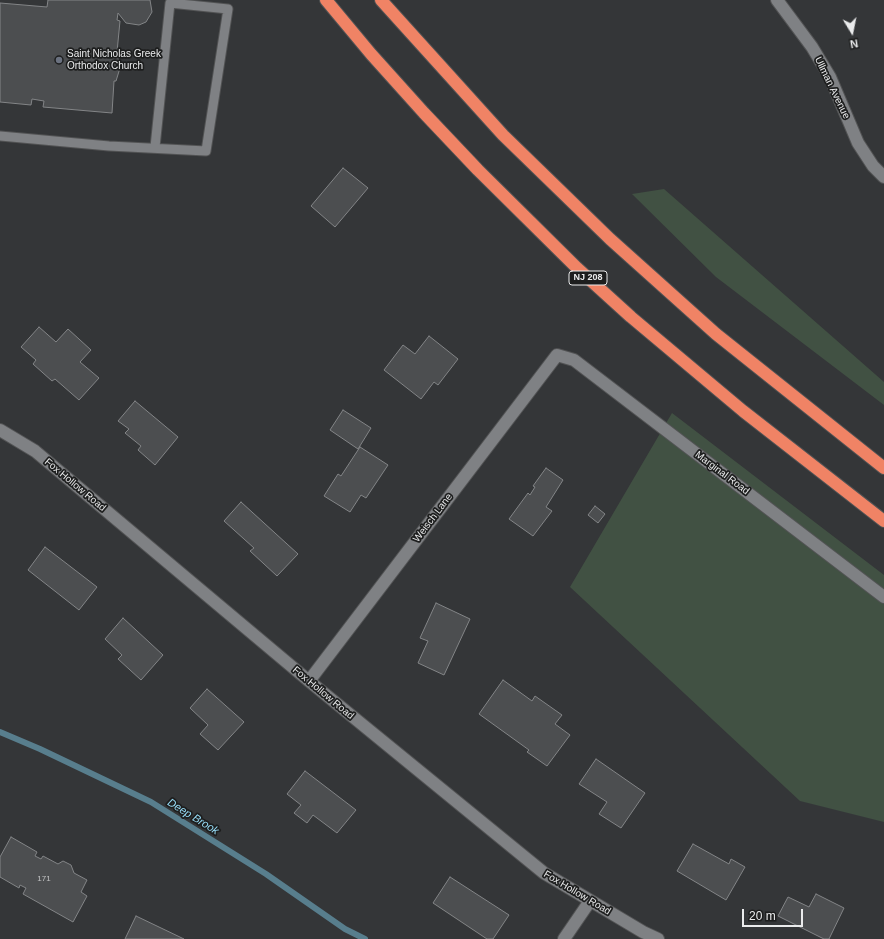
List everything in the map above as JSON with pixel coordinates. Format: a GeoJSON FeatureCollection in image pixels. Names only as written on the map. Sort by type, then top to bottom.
{"type":"FeatureCollection","features":[{"type":"Feature","properties":{"kind":"highway"},"geometry":{"type":"LineString","coordinates":[[320,0],[371,54]]}},
{"type":"Feature","properties":{"kind":"highway","name":"NJ 208"},"geometry":{"type":"LineString","coordinates":[[326,0],[371,54],[478,170],[577,268],[631,317],[720,392],[884,521]]}},
{"type":"Feature","properties":{"kind":"highway"},"geometry":{"type":"LineString","coordinates":[[381,0],[503,135],[610,239],[716,334],[884,468]]}},
{"type":"Feature","properties":{"kind":"street","name":"Ullman Avenue"},"geometry":{"type":"LineString","coordinates":[[777,0],[812,47],[830,77],[858,143],[873,166],[884,177]]}},
{"type":"Feature","properties":{"kind":"street","name":"Marginal Road"},"geometry":{"type":"LineString","coordinates":[[557,355],[574,360],[884,597]]}},
{"type":"Feature","properties":{"kind":"street","name":"Weisch Lane"},"geometry":{"type":"LineString","coordinates":[[309,681],[557,355]]}},
{"type":"Feature","properties":{"kind":"street","name":"Fox Hollow Road"},"geometry":{"type":"LineString","coordinates":[[0,430],[35,451],[309,681],[544,873],[643,932],[658,939]]}},
{"type":"Feature","properties":{"kind":"street"},"geometry":{"type":"LineString","coordinates":[[564,939],[590,901]]}},
{"type":"Feature","properties":{"kind":"lane"},"geometry":{"type":"LineString","coordinates":[[0,136],[110,146],[154,147],[206,151],[228,9],[170,3],[154,147]]}},
{"type":"Feature","properties":{"kind":"green space"},"geometry":{"type":"Polygon","coordinates":[[[664,189],[884,382],[884,405],[716,277],[632,194],[664,189]]]}},
{"type":"Feature","properties":{"kind":"green space"},"geometry":{"type":"Polygon","coordinates":[[[672,413],[884,575],[884,822],[800,801],[570,587],[672,413]]]}},
{"type":"Feature","properties":{"kind":"building","name":"Saint Nicholas Greek Orthodox Church"},"geometry":{"type":"Polygon","coordinates":[[[48,0],[150,0],[152,12],[146,22],[139,25],[126,23],[118,13],[117,20],[120,21],[117,52],[120,68],[116,81],[114,81],[112,113],[43,107],[44,101],[32,99],[31,105],[0,102],[0,3],[47,7],[48,0]]]}},
{"type":"Feature","properties":{"kind":"building"},"geometry":{"type":"Polygon","coordinates":[[[343,168],[368,188],[335,227],[311,206],[343,168]]]}},
{"type":"Feature","properties":{"kind":"building"},"geometry":{"type":"Polygon","coordinates":[[[39,327],[56,342],[68,329],[91,350],[80,362],[99,378],[79,400],[55,379],[52,381],[33,364],[36,360],[21,347],[39,327]]]}},
{"type":"Feature","properties":{"kind":"building"},"geometry":{"type":"Polygon","coordinates":[[[429,336],[458,359],[438,385],[434,382],[421,399],[384,370],[403,345],[415,354],[429,336]]]}},
{"type":"Feature","properties":{"kind":"building"},"geometry":{"type":"Polygon","coordinates":[[[135,401],[178,437],[155,465],[138,450],[141,446],[125,433],[129,429],[118,421],[135,401]]]}},
{"type":"Feature","properties":{"kind":"building"},"geometry":{"type":"Polygon","coordinates":[[[343,410],[371,428],[358,449],[330,430],[343,410]]]}},
{"type":"Feature","properties":{"kind":"building"},"geometry":{"type":"Polygon","coordinates":[[[360,447],[388,465],[366,498],[361,495],[350,512],[324,496],[338,474],[341,476],[360,447]]]}},
{"type":"Feature","properties":{"kind":"building"},"geometry":{"type":"Polygon","coordinates":[[[546,468],[563,480],[546,507],[552,511],[533,536],[509,519],[528,493],[530,495],[535,487],[533,486],[546,468]]]}},
{"type":"Feature","properties":{"kind":"building"},"geometry":{"type":"Polygon","coordinates":[[[241,502],[298,554],[277,576],[250,551],[254,548],[224,521],[241,502]]]}},
{"type":"Feature","properties":{"kind":"building"},"geometry":{"type":"Polygon","coordinates":[[[595,506],[605,514],[598,523],[588,515],[595,506]]]}},
{"type":"Feature","properties":{"kind":"building"},"geometry":{"type":"Polygon","coordinates":[[[45,547],[97,587],[79,610],[28,570],[45,547]]]}},
{"type":"Feature","properties":{"kind":"building"},"geometry":{"type":"Polygon","coordinates":[[[436,603],[470,619],[444,675],[418,663],[428,641],[420,638],[436,603]]]}},
{"type":"Feature","properties":{"kind":"building"},"geometry":{"type":"Polygon","coordinates":[[[123,618],[163,655],[141,680],[118,659],[122,655],[105,639],[123,618]]]}},
{"type":"Feature","properties":{"kind":"building"},"geometry":{"type":"Polygon","coordinates":[[[503,680],[532,701],[535,696],[562,715],[555,724],[570,735],[547,766],[527,752],[529,750],[479,714],[503,680]]]}},
{"type":"Feature","properties":{"kind":"building"},"geometry":{"type":"Polygon","coordinates":[[[207,689],[244,722],[218,750],[200,734],[208,725],[190,708],[207,689]]]}},
{"type":"Feature","properties":{"kind":"building"},"geometry":{"type":"Polygon","coordinates":[[[596,759],[645,793],[621,828],[599,814],[607,802],[579,784],[596,759]]]}},
{"type":"Feature","properties":{"kind":"building"},"geometry":{"type":"Polygon","coordinates":[[[305,771],[356,810],[337,833],[313,815],[307,823],[294,813],[301,805],[287,794],[305,771]]]}},
{"type":"Feature","properties":{"kind":"building"},"geometry":{"type":"Polygon","coordinates":[[[11,837],[37,852],[35,856],[41,859],[43,856],[58,864],[63,861],[71,865],[74,873],[87,880],[81,892],[87,896],[73,922],[23,894],[26,888],[20,885],[19,888],[0,877],[0,857],[11,837]]]}},
{"type":"Feature","properties":{"kind":"building"},"geometry":{"type":"Polygon","coordinates":[[[693,844],[729,864],[731,859],[745,867],[726,900],[677,871],[693,844]]]}},
{"type":"Feature","properties":{"kind":"building"},"geometry":{"type":"Polygon","coordinates":[[[450,877],[509,915],[493,939],[487,939],[433,903],[450,877]]]}},
{"type":"Feature","properties":{"kind":"building"},"geometry":{"type":"Polygon","coordinates":[[[816,894],[844,908],[829,939],[824,939],[778,916],[788,897],[809,907],[816,894]]]}},
{"type":"Feature","properties":{"kind":"building"},"geometry":{"type":"Polygon","coordinates":[[[136,916],[184,939],[125,939],[136,916]]]}},
{"type":"Feature","properties":{"kind":"waterway","name":"Deep Brook"},"geometry":{"type":"LineString","coordinates":[[0,732],[40,749],[151,802],[266,874],[345,929],[365,939]]}},
{"type":"Feature","properties":{"kind":"place","name":"Saint Nicholas Greek Orthodox Church"},"geometry":{"type":"Point","coordinates":[59,60]}}]}
